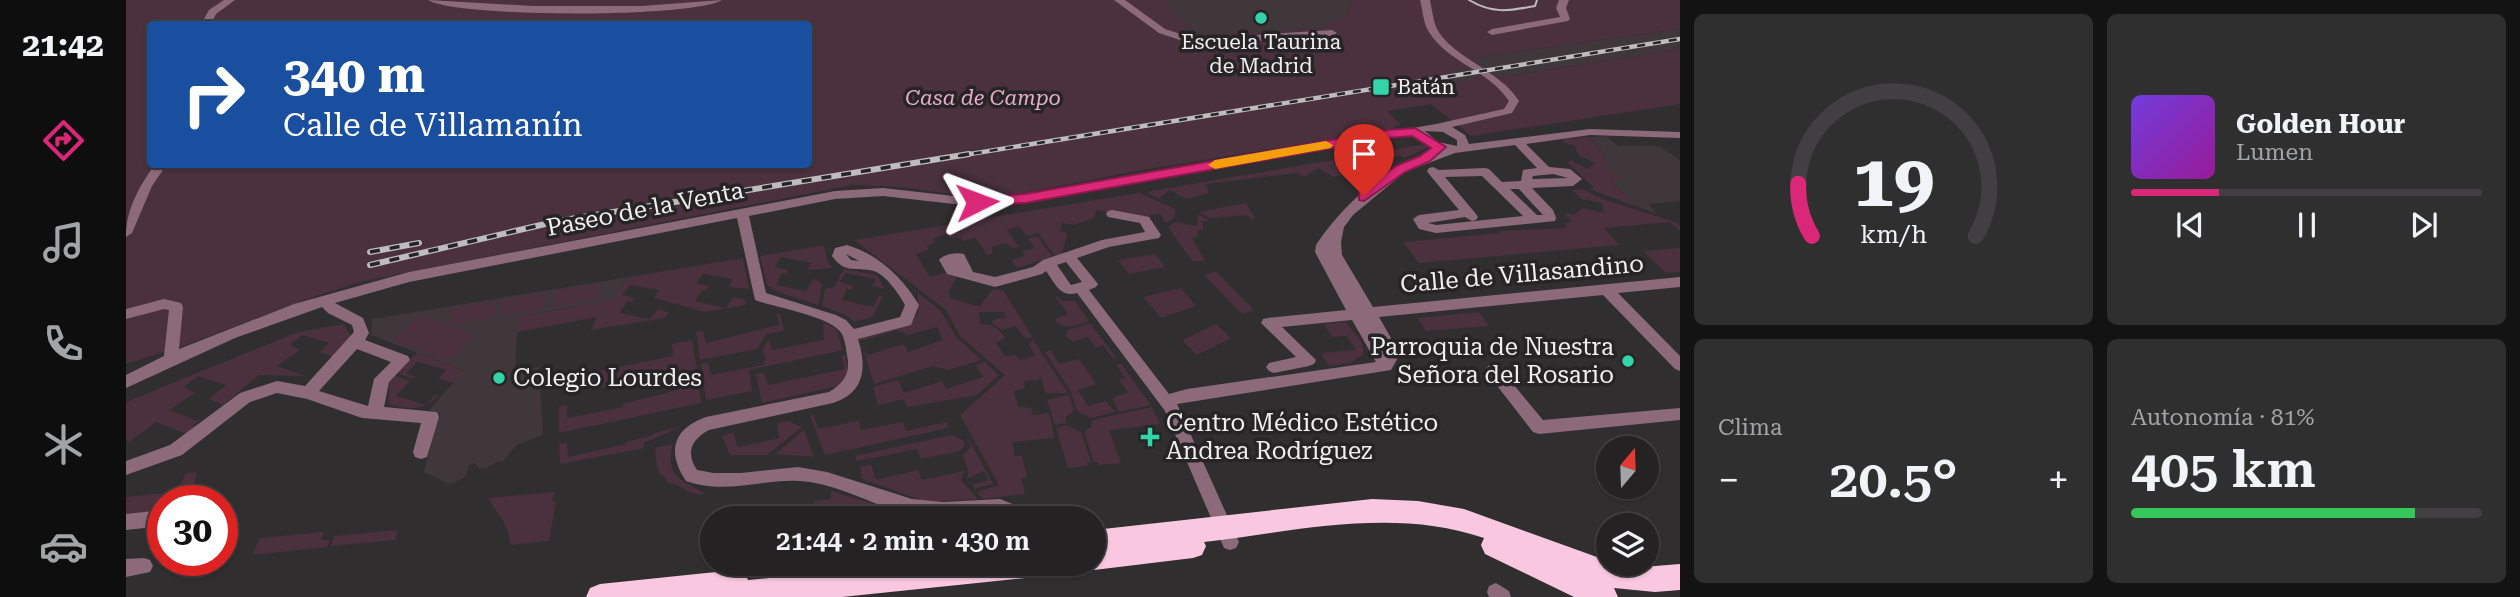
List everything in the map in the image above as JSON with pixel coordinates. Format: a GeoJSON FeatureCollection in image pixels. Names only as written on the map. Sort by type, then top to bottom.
{"type":"FeatureCollection","features":[{"type":"Feature","properties":{"kind":"highway"},"geometry":{"type":"LineString","coordinates":[[1106,555],[1372,511],[1401,510],[1437,515],[1492,530],[1588,570],[1617,578],[1680,577]]}},
{"type":"Feature","properties":{"kind":"highway"},"geometry":{"type":"LineString","coordinates":[[1106,541],[1396,524],[1434,528],[1491,544],[1604,597]]}},
{"type":"Feature","properties":{"kind":"highway"},"geometry":{"type":"LineString","coordinates":[[600,597],[795,576]]}},
{"type":"Feature","properties":{"kind":"highway"},"geometry":{"type":"LineString","coordinates":[[716,597],[918,576]]}},
{"type":"Feature","properties":{"kind":"street"},"geometry":{"type":"LineString","coordinates":[[208,21],[212,12],[230,0]]}},
{"type":"Feature","properties":{"kind":"street"},"geometry":{"type":"LineString","coordinates":[[433,0],[476,8],[536,9],[717,0]]}},
{"type":"Feature","properties":{"kind":"street"},"geometry":{"type":"LineString","coordinates":[[536,9],[667,0]]}},
{"type":"Feature","properties":{"kind":"street"},"geometry":{"type":"LineString","coordinates":[[1119,0],[1162,32],[1195,42],[1332,33]]}},
{"type":"Feature","properties":{"kind":"street","name":"Paseo de la Venta"},"geometry":{"type":"LineString","coordinates":[[152,368],[230,334],[325,301],[409,277],[742,213],[862,192],[963,201],[1025,199],[1388,134],[1428,130],[1508,111],[1514,101],[1505,89],[1439,39],[1430,25],[1425,0]]}},
{"type":"Feature","properties":{"kind":"street"},"geometry":{"type":"LineString","coordinates":[[1492,32],[1565,19],[1561,8],[1564,0]]}},
{"type":"Feature","properties":{"kind":"street"},"geometry":{"type":"LineString","coordinates":[[1428,130],[1451,148],[1598,131],[1680,135]]}},
{"type":"Feature","properties":{"kind":"street"},"geometry":{"type":"LineString","coordinates":[[1165,401],[1390,360],[1322,252],[1325,241],[1364,196],[1401,169],[1464,142],[1460,136],[1428,130]]}},
{"type":"Feature","properties":{"kind":"street"},"geometry":{"type":"LineString","coordinates":[[1516,140],[1547,172]]}},
{"type":"Feature","properties":{"kind":"street"},"geometry":{"type":"LineString","coordinates":[[1424,159],[1476,222],[1484,225]]}},
{"type":"Feature","properties":{"kind":"street"},"geometry":{"type":"LineString","coordinates":[[126,233],[146,186],[158,168]]}},
{"type":"Feature","properties":{"kind":"street"},"geometry":{"type":"LineString","coordinates":[[1468,213],[1419,219],[1424,226],[1436,229],[1550,218],[1526,185],[1527,173],[1567,171],[1575,176],[1576,181],[1526,185],[1502,186]]}},
{"type":"Feature","properties":{"kind":"street"},"geometry":{"type":"LineString","coordinates":[[1436,174],[1485,172],[1534,220]]}},
{"type":"Feature","properties":{"kind":"street"},"geometry":{"type":"LineString","coordinates":[[742,213],[760,296],[776,304],[793,306],[837,322],[847,330],[856,364],[850,385],[842,392],[826,399],[710,423],[695,429],[681,445],[680,457],[692,476],[727,480],[798,474],[827,480],[909,506]]}},
{"type":"Feature","properties":{"kind":"street"},"geometry":{"type":"LineString","coordinates":[[968,275],[995,282],[1037,271],[1048,263],[1107,243],[1154,235],[1144,220],[1112,214]]}},
{"type":"Feature","properties":{"kind":"street"},"geometry":{"type":"LineString","coordinates":[[1339,225],[1333,249],[1362,312]]}},
{"type":"Feature","properties":{"kind":"street"},"geometry":{"type":"LineString","coordinates":[[1322,252],[1347,278]]}},
{"type":"Feature","properties":{"kind":"street"},"geometry":{"type":"LineString","coordinates":[[1048,263],[1068,291],[1091,284],[1069,257]]}},
{"type":"Feature","properties":{"kind":"street"},"geometry":{"type":"LineString","coordinates":[[849,336],[906,321],[912,304],[903,287],[876,267]]}},
{"type":"Feature","properties":{"kind":"street","name":"Calle de Villasandino"},"geometry":{"type":"LineString","coordinates":[[1290,320],[1680,282]]}},
{"type":"Feature","properties":{"kind":"street"},"geometry":{"type":"LineString","coordinates":[[1080,288],[1171,408],[1227,535]]}},
{"type":"Feature","properties":{"kind":"street"},"geometry":{"type":"LineString","coordinates":[[1606,289],[1680,366]]}},
{"type":"Feature","properties":{"kind":"street"},"geometry":{"type":"LineString","coordinates":[[308,393],[362,332],[358,321],[334,309],[325,301]]}},
{"type":"Feature","properties":{"kind":"street"},"geometry":{"type":"LineString","coordinates":[[126,314],[164,304],[176,307],[170,359]]}},
{"type":"Feature","properties":{"kind":"street"},"geometry":{"type":"LineString","coordinates":[[1290,320],[1309,360],[1268,323],[1290,320]]}},
{"type":"Feature","properties":{"kind":"street"},"geometry":{"type":"LineString","coordinates":[[355,342],[403,359],[382,379],[376,412]]}},
{"type":"Feature","properties":{"kind":"street"},"geometry":{"type":"LineString","coordinates":[[1274,367],[1309,360]]}},
{"type":"Feature","properties":{"kind":"street"},"geometry":{"type":"LineString","coordinates":[[126,377],[152,368]]}},
{"type":"Feature","properties":{"kind":"street"},"geometry":{"type":"LineString","coordinates":[[126,382],[152,368]]}},
{"type":"Feature","properties":{"kind":"street"},"geometry":{"type":"LineString","coordinates":[[1493,370],[1539,427],[1680,414]]}},
{"type":"Feature","properties":{"kind":"street"},"geometry":{"type":"LineString","coordinates":[[126,468],[176,450],[245,397],[277,387],[308,393],[362,412],[431,416],[421,452]]}},
{"type":"Feature","properties":{"kind":"street"},"geometry":{"type":"LineString","coordinates":[[126,522],[147,520]]}},
{"type":"Feature","properties":{"kind":"shaded area","name":"Escuela Taurina de Madrid"},"geometry":{"type":"Polygon","coordinates":[[[1163,0],[1351,0],[1345,17],[1326,28],[1216,36],[1194,34],[1163,0]]]}},
{"type":"Feature","properties":{"kind":"shaded area"},"geometry":{"type":"Polygon","coordinates":[[[1680,29],[1680,49],[1497,78],[1490,73],[1457,83],[1443,71],[1480,66],[1471,58],[1680,29]]]}},
{"type":"Feature","properties":{"kind":"shaded area"},"geometry":{"type":"Polygon","coordinates":[[[1606,136],[1618,146],[1659,146],[1680,160],[1680,201],[1649,204],[1657,214],[1638,207],[1609,181],[1620,180],[1605,166],[1605,156],[1590,137],[1606,136]]]}},
{"type":"Feature","properties":{"kind":"shaded area","name":"Colegio Lourdes"},"geometry":{"type":"Polygon","coordinates":[[[629,277],[611,300],[518,317],[515,372],[539,367],[543,435],[518,444],[502,462],[496,462],[487,468],[479,468],[475,463],[469,465],[466,476],[456,482],[449,484],[424,472],[441,416],[438,412],[429,410],[464,371],[371,335],[372,319],[629,277]]]}},
{"type":"Feature","properties":{"kind":"green space","name":"Casa de Campo"},"geometry":{"type":"Polygon","coordinates":[[[126,0],[1163,0],[1194,33],[1200,35],[1326,28],[1325,24],[1345,17],[1351,0],[1680,0],[1680,29],[1472,58],[1481,66],[1444,72],[1457,82],[1490,73],[1497,78],[1680,49],[1680,104],[1471,136],[1431,104],[1387,111],[1401,125],[1393,127],[1395,129],[1136,171],[1008,196],[980,198],[901,187],[852,185],[364,281],[316,296],[186,345],[126,364],[126,0]]]}},
{"type":"Feature","properties":{"kind":"green space"},"geometry":{"type":"Polygon","coordinates":[[[1589,137],[1605,156],[1605,166],[1621,180],[1610,182],[1638,207],[1589,189],[1594,188],[1568,163],[1570,160],[1588,169],[1595,163],[1578,155],[1575,145],[1564,143],[1563,139],[1589,137]]]}},
{"type":"Feature","properties":{"kind":"green space"},"geometry":{"type":"Polygon","coordinates":[[[1425,144],[1429,147],[1404,158],[1400,155],[1358,178],[1354,172],[1334,177],[1318,168],[1305,177],[1297,173],[1206,184],[1209,193],[1186,199],[1169,190],[1159,199],[1146,192],[1425,144]]]}},
{"type":"Feature","properties":{"kind":"green space"},"geometry":{"type":"Polygon","coordinates":[[[1583,189],[1602,199],[1675,222],[1680,226],[1680,231],[1670,222],[1604,228],[1619,245],[1419,263],[1403,242],[1500,233],[1499,231],[1567,228],[1564,223],[1572,222],[1565,215],[1568,213],[1574,215],[1582,208],[1604,213],[1602,203],[1581,199],[1572,190],[1583,189]]]}},
{"type":"Feature","properties":{"kind":"green space"},"geometry":{"type":"Polygon","coordinates":[[[1139,193],[1175,209],[1175,217],[1166,223],[1160,214],[1150,215],[1150,219],[1096,210],[1094,218],[1074,225],[1062,223],[1060,231],[1067,233],[1062,254],[1055,256],[1038,233],[1027,236],[1019,226],[1007,230],[1019,247],[1013,249],[1006,243],[992,247],[993,254],[987,255],[975,238],[962,241],[960,238],[950,238],[947,234],[933,238],[935,242],[927,246],[929,250],[916,254],[930,277],[944,273],[957,277],[948,292],[951,298],[975,306],[980,305],[981,311],[981,305],[992,290],[1003,290],[1033,338],[1025,338],[1016,326],[1002,330],[991,323],[994,319],[1006,318],[1004,312],[979,312],[980,324],[995,327],[1003,335],[1005,338],[996,343],[1005,356],[1016,355],[1020,360],[1035,356],[1029,344],[1033,340],[1068,393],[1045,393],[1041,377],[1039,380],[1024,381],[1025,388],[1014,391],[1018,407],[1031,408],[1033,415],[1049,413],[1055,438],[1012,442],[1015,456],[1022,456],[1027,477],[1021,478],[1025,494],[982,499],[977,492],[999,485],[960,415],[1005,375],[960,336],[945,309],[854,240],[1139,193]]]}},
{"type":"Feature","properties":{"kind":"green space"},"geometry":{"type":"Polygon","coordinates":[[[1246,203],[1255,218],[1251,219],[1248,215],[1211,218],[1199,212],[1246,203]]]}},
{"type":"Feature","properties":{"kind":"green space"},"geometry":{"type":"Polygon","coordinates":[[[1198,214],[1210,221],[1201,221],[1204,229],[1197,231],[1198,237],[1192,238],[1205,261],[1192,261],[1168,227],[1175,222],[1197,226],[1198,214]]]}},
{"type":"Feature","properties":{"kind":"green space"},"geometry":{"type":"Polygon","coordinates":[[[1037,236],[1053,257],[1017,268],[1011,260],[1025,256],[1022,251],[1035,248],[1028,238],[1037,236]]]}},
{"type":"Feature","properties":{"kind":"green space"},"geometry":{"type":"Polygon","coordinates":[[[824,245],[828,263],[833,268],[807,270],[811,263],[781,257],[775,267],[788,270],[786,274],[782,273],[776,285],[806,291],[813,279],[819,281],[822,285],[818,305],[775,291],[767,285],[760,256],[824,245]]]}},
{"type":"Feature","properties":{"kind":"green space"},"geometry":{"type":"Polygon","coordinates":[[[1680,248],[1680,272],[1666,273],[1643,251],[1680,248]]]}},
{"type":"Feature","properties":{"kind":"green space"},"geometry":{"type":"Polygon","coordinates":[[[1155,254],[1165,267],[1129,274],[1118,260],[1155,254]]]}},
{"type":"Feature","properties":{"kind":"green space"},"geometry":{"type":"Polygon","coordinates":[[[743,258],[749,289],[728,287],[733,279],[703,274],[696,283],[709,286],[695,301],[726,308],[733,297],[745,300],[746,305],[704,312],[654,298],[659,290],[630,285],[622,295],[635,298],[631,302],[628,301],[619,313],[650,319],[658,309],[669,312],[665,318],[590,330],[597,317],[517,332],[518,317],[611,300],[629,277],[743,258]]]}},
{"type":"Feature","properties":{"kind":"green space"},"geometry":{"type":"Polygon","coordinates":[[[844,269],[877,275],[885,289],[872,286],[876,279],[845,273],[840,282],[853,286],[851,290],[847,289],[842,300],[873,307],[879,296],[883,297],[872,317],[854,322],[846,315],[822,306],[825,289],[834,287],[844,269]]]}},
{"type":"Feature","properties":{"kind":"green space"},"geometry":{"type":"Polygon","coordinates":[[[1216,271],[1254,310],[1242,314],[1204,275],[1216,271]]]}},
{"type":"Feature","properties":{"kind":"green space"},"geometry":{"type":"Polygon","coordinates":[[[599,283],[599,298],[555,306],[556,290],[599,283]]]}},
{"type":"Feature","properties":{"kind":"green space"},"geometry":{"type":"Polygon","coordinates":[[[1181,288],[1196,306],[1161,318],[1143,297],[1181,288]]]}},
{"type":"Feature","properties":{"kind":"green space"},"geometry":{"type":"Polygon","coordinates":[[[546,292],[544,308],[500,316],[501,299],[546,292]]]}},
{"type":"Feature","properties":{"kind":"green space"},"geometry":{"type":"Polygon","coordinates":[[[918,293],[941,311],[956,337],[982,360],[948,370],[933,366],[874,384],[861,343],[867,355],[904,344],[908,352],[943,340],[937,327],[909,335],[897,330],[860,341],[858,337],[905,324],[908,327],[918,313],[918,293]]]}},
{"type":"Feature","properties":{"kind":"green space"},"geometry":{"type":"Polygon","coordinates":[[[1058,296],[1062,301],[1075,301],[1089,321],[1070,326],[1058,323],[1055,319],[1068,314],[1055,297],[1058,296]]]}},
{"type":"Feature","properties":{"kind":"green space"},"geometry":{"type":"Polygon","coordinates":[[[497,301],[495,317],[449,325],[452,308],[497,301]]]}},
{"type":"Feature","properties":{"kind":"green space"},"geometry":{"type":"Polygon","coordinates":[[[1479,312],[1489,326],[1426,331],[1417,318],[1479,312]]]}},
{"type":"Feature","properties":{"kind":"green space"},"geometry":{"type":"Polygon","coordinates":[[[777,314],[780,314],[784,331],[767,334],[757,349],[700,360],[696,332],[703,331],[706,343],[779,325],[777,314]]]}},
{"type":"Feature","properties":{"kind":"green space"},"geometry":{"type":"Polygon","coordinates":[[[420,315],[475,335],[448,362],[392,340],[420,315]]]}},
{"type":"Feature","properties":{"kind":"green space"},"geometry":{"type":"Polygon","coordinates":[[[823,322],[836,329],[843,350],[749,370],[752,391],[706,400],[701,364],[708,362],[711,375],[763,365],[766,357],[762,351],[769,339],[772,350],[824,340],[823,322]]]}},
{"type":"Feature","properties":{"kind":"green space"},"geometry":{"type":"Polygon","coordinates":[[[1345,322],[1360,340],[1363,354],[1351,363],[1329,366],[1321,353],[1356,350],[1347,336],[1332,337],[1324,324],[1345,322]]]}},
{"type":"Feature","properties":{"kind":"green space"},"geometry":{"type":"Polygon","coordinates":[[[1090,323],[1116,357],[1113,359],[1103,345],[1096,348],[1088,337],[1073,342],[1066,336],[1068,330],[1090,323]]]}},
{"type":"Feature","properties":{"kind":"green space"},"geometry":{"type":"Polygon","coordinates":[[[344,324],[351,337],[335,358],[320,352],[329,343],[302,335],[290,345],[300,350],[277,366],[305,376],[259,375],[223,405],[209,399],[226,385],[198,376],[184,387],[195,393],[169,410],[197,421],[213,409],[193,426],[195,428],[187,434],[156,422],[129,442],[126,441],[126,402],[298,332],[344,324]]]}},
{"type":"Feature","properties":{"kind":"green space"},"geometry":{"type":"Polygon","coordinates":[[[1216,324],[1231,338],[1197,355],[1182,340],[1216,324]]]}},
{"type":"Feature","properties":{"kind":"green space"},"geometry":{"type":"Polygon","coordinates":[[[692,340],[697,369],[587,390],[593,372],[673,356],[672,344],[692,340]]]}},
{"type":"Feature","properties":{"kind":"green space"},"geometry":{"type":"Polygon","coordinates":[[[1051,350],[1059,364],[1079,359],[1096,384],[1078,390],[1088,406],[1105,401],[1116,412],[1090,418],[1077,411],[1071,392],[1045,352],[1051,350]]]}},
{"type":"Feature","properties":{"kind":"green space"},"geometry":{"type":"Polygon","coordinates":[[[417,353],[464,371],[455,383],[438,379],[446,370],[418,362],[406,373],[415,377],[412,379],[396,372],[417,353]]]}},
{"type":"Feature","properties":{"kind":"green space"},"geometry":{"type":"Polygon","coordinates":[[[845,355],[847,372],[838,386],[762,403],[756,374],[764,373],[768,385],[845,369],[841,356],[845,355]]]}},
{"type":"Feature","properties":{"kind":"green space"},"geometry":{"type":"Polygon","coordinates":[[[985,362],[999,375],[977,395],[907,407],[904,399],[878,405],[873,387],[898,380],[904,393],[942,381],[946,389],[983,377],[976,365],[985,362]]]}},
{"type":"Feature","properties":{"kind":"green space"},"geometry":{"type":"Polygon","coordinates":[[[1120,364],[1151,405],[1119,412],[1112,398],[1128,392],[1119,380],[1125,378],[1116,365],[1120,364]]]}},
{"type":"Feature","properties":{"kind":"green space"},"geometry":{"type":"Polygon","coordinates":[[[697,373],[701,403],[559,433],[559,406],[567,405],[567,418],[623,407],[623,404],[677,390],[676,377],[697,373]]]}},
{"type":"Feature","properties":{"kind":"green space"},"geometry":{"type":"Polygon","coordinates":[[[394,375],[410,381],[396,396],[426,405],[409,408],[389,404],[389,379],[394,375]]]}},
{"type":"Feature","properties":{"kind":"green space"},"geometry":{"type":"Polygon","coordinates":[[[1069,395],[1074,411],[1066,417],[1066,423],[1055,425],[1047,400],[1069,395]]]}},
{"type":"Feature","properties":{"kind":"green space"},"geometry":{"type":"Polygon","coordinates":[[[1152,407],[1160,424],[1109,430],[1121,463],[1099,465],[1094,462],[1084,432],[1091,427],[1092,420],[1152,407]]]}},
{"type":"Feature","properties":{"kind":"green space"},"geometry":{"type":"Polygon","coordinates":[[[814,415],[818,429],[859,421],[861,430],[903,422],[906,431],[947,422],[948,428],[825,455],[810,416],[814,415]]]}},
{"type":"Feature","properties":{"kind":"green space"},"geometry":{"type":"Polygon","coordinates":[[[789,421],[802,427],[767,455],[730,455],[722,436],[734,432],[737,447],[779,438],[777,423],[789,421]]]}},
{"type":"Feature","properties":{"kind":"green space"},"geometry":{"type":"Polygon","coordinates":[[[1067,425],[1081,432],[1091,462],[1087,463],[1088,466],[1068,468],[1056,428],[1067,425]]]}},
{"type":"Feature","properties":{"kind":"green space"},"geometry":{"type":"Polygon","coordinates":[[[682,426],[644,443],[644,448],[560,464],[559,444],[567,442],[568,457],[626,444],[682,426]]]}},
{"type":"Feature","properties":{"kind":"green space"},"geometry":{"type":"Polygon","coordinates":[[[804,430],[814,457],[775,454],[804,430]]]}},
{"type":"Feature","properties":{"kind":"green space"},"geometry":{"type":"Polygon","coordinates":[[[951,435],[963,440],[965,445],[960,451],[921,459],[917,449],[857,461],[855,456],[951,435]]]}},
{"type":"Feature","properties":{"kind":"green space"},"geometry":{"type":"Polygon","coordinates":[[[968,440],[993,484],[974,489],[973,484],[988,480],[984,471],[966,479],[969,473],[963,455],[971,447],[968,440]]]}},
{"type":"Feature","properties":{"kind":"green space"},"geometry":{"type":"Polygon","coordinates":[[[673,444],[673,471],[683,481],[707,495],[691,493],[673,483],[669,484],[663,475],[661,476],[655,448],[673,444]]]}},
{"type":"Feature","properties":{"kind":"green space"},"geometry":{"type":"Polygon","coordinates":[[[871,464],[876,480],[918,470],[922,480],[964,471],[961,480],[978,499],[926,502],[862,479],[860,467],[871,464]]]}},
{"type":"Feature","properties":{"kind":"green space"},"geometry":{"type":"Polygon","coordinates":[[[197,472],[193,485],[180,485],[186,473],[197,472]]]}},
{"type":"Feature","properties":{"kind":"green space"},"geometry":{"type":"Polygon","coordinates":[[[831,491],[878,505],[812,506],[815,501],[831,499],[831,491]]]}},
{"type":"Feature","properties":{"kind":"green space"},"geometry":{"type":"Polygon","coordinates":[[[554,492],[552,501],[556,501],[549,541],[511,545],[506,526],[488,498],[554,492]]]}},
{"type":"Feature","properties":{"kind":"green space"},"geometry":{"type":"Polygon","coordinates":[[[147,495],[147,513],[126,515],[126,497],[147,495]]]}},
{"type":"Feature","properties":{"kind":"green space"},"geometry":{"type":"Polygon","coordinates":[[[398,530],[395,540],[331,546],[334,536],[398,530]]]}},
{"type":"Feature","properties":{"kind":"green space"},"geometry":{"type":"Polygon","coordinates":[[[324,532],[321,540],[330,540],[327,547],[252,555],[260,538],[324,532]]]}},
{"type":"Feature","properties":{"kind":"tram line"},"geometry":{"type":"LineString","coordinates":[[1469,0],[1485,8],[1501,10],[1535,6],[1537,0]]}},
{"type":"Feature","properties":{"kind":"railway"},"geometry":{"type":"LineString","coordinates":[[958,156],[1680,39]]}},
{"type":"Feature","properties":{"kind":"railway"},"geometry":{"type":"LineString","coordinates":[[370,265],[558,221],[969,154]]}},
{"type":"Feature","properties":{"kind":"railway"},"geometry":{"type":"LineString","coordinates":[[370,252],[419,243]]}},
{"type":"Feature","properties":{"kind":"slow traffic"},"geometry":{"type":"LineString","coordinates":[[1215,165],[1326,145]]}},
{"type":"Feature","properties":{"kind":"place","name":"Escuela Taurina de Madrid"},"geometry":{"type":"Point","coordinates":[1261,18]}},
{"type":"Feature","properties":{"kind":"place","name":"Batán"},"geometry":{"type":"Point","coordinates":[1381,87]}},
{"type":"Feature","properties":{"kind":"place","name":"Parroquia de Nuestra Señora del Rosario"},"geometry":{"type":"Point","coordinates":[1628,361]}},
{"type":"Feature","properties":{"kind":"place","name":"Colegio Lourdes"},"geometry":{"type":"Point","coordinates":[499,378]}},
{"type":"Feature","properties":{"kind":"place","name":"Centro Médico Estético Andrea Rodríguez"},"geometry":{"type":"Point","coordinates":[1150,437]}},
{"type":"Feature","properties":{"kind":"route"},"geometry":{"type":"LineString","coordinates":[[977,202],[1025,199],[1388,134],[1415,132],[1440,147],[1425,159],[1401,169],[1364,196]]}}]}
